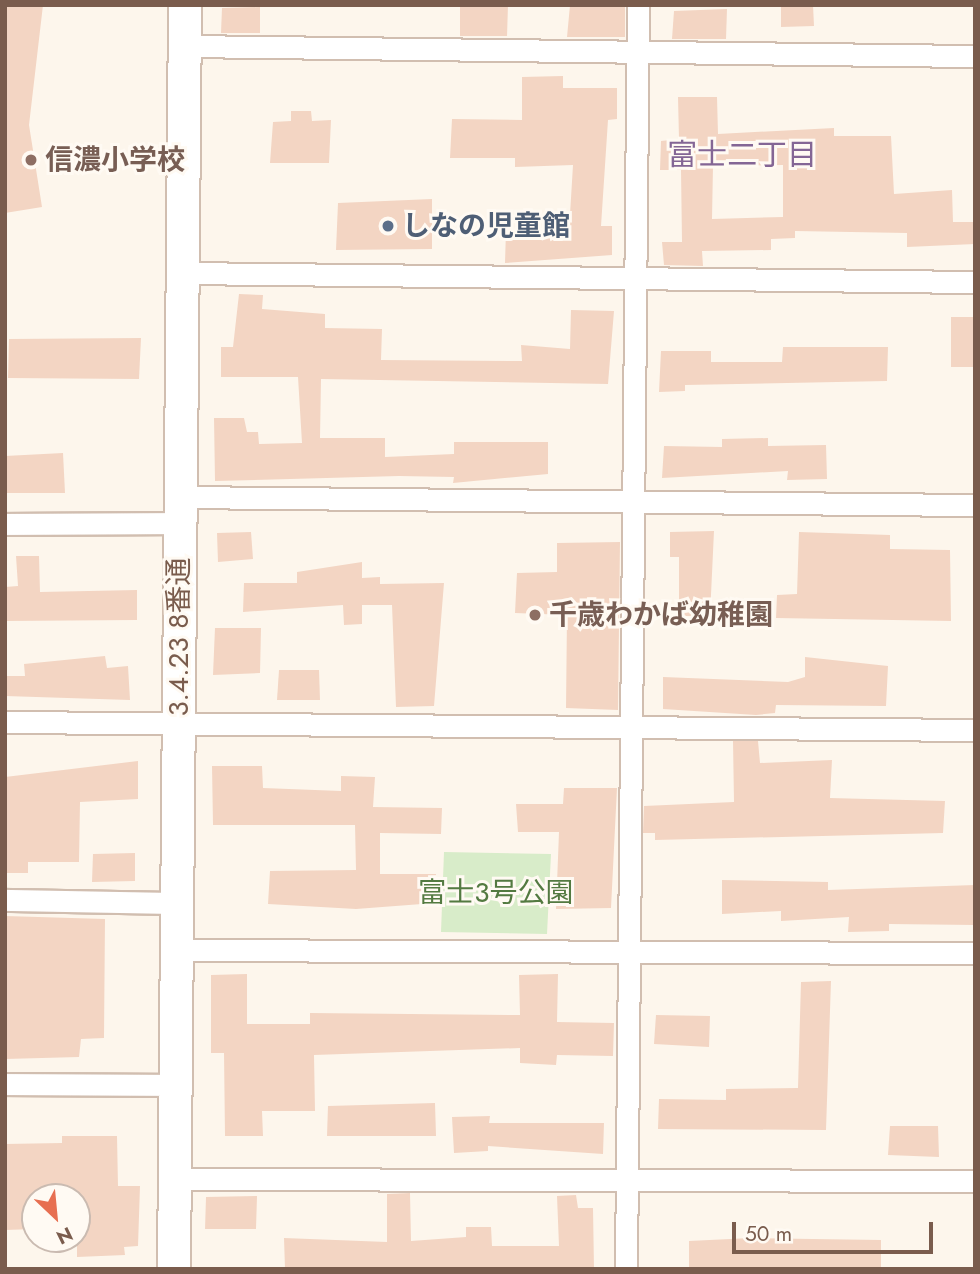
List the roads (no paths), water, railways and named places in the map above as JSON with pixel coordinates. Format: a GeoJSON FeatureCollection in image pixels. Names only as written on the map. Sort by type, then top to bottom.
{"type":"FeatureCollection","features":[{"type":"Feature","properties":{"kind":"street","name":"3.4.23 8番通"},"geometry":{"type":"LineString","coordinates":[[174,1269],[185,5]]}},
{"type":"Feature","properties":{"kind":"street"},"geometry":{"type":"LineString","coordinates":[[626,1269],[638,5]]}},
{"type":"Feature","properties":{"kind":"street"},"geometry":{"type":"LineString","coordinates":[[185,46],[637,54],[975,56]]}},
{"type":"Feature","properties":{"kind":"street"},"geometry":{"type":"LineString","coordinates":[[182,272],[635,281],[975,282]]}},
{"type":"Feature","properties":{"kind":"street"},"geometry":{"type":"LineString","coordinates":[[5,524],[180,510],[633,501],[975,505]]}},
{"type":"Feature","properties":{"kind":"street"},"geometry":{"type":"LineString","coordinates":[[5,722],[975,730]]}},
{"type":"Feature","properties":{"kind":"street"},"geometry":{"type":"LineString","coordinates":[[5,900],[177,903]]}},
{"type":"Feature","properties":{"kind":"street"},"geometry":{"type":"LineString","coordinates":[[176,950],[975,953]]}},
{"type":"Feature","properties":{"kind":"street"},"geometry":{"type":"LineString","coordinates":[[5,1084],[175,1085]]}},
{"type":"Feature","properties":{"kind":"street"},"geometry":{"type":"LineString","coordinates":[[173,1179],[627,1178],[975,1181]]}},
{"type":"Feature","properties":{"kind":"place","name":"信濃小学校"},"geometry":{"type":"Point","coordinates":[31,160]}},
{"type":"Feature","properties":{"kind":"place","name":"しなの児童館"},"geometry":{"type":"Point","coordinates":[388,226]}},
{"type":"Feature","properties":{"kind":"place","name":"千歳わかば幼稚園"},"geometry":{"type":"Point","coordinates":[535,615]}},
{"type":"Feature","properties":{"kind":"district","name":"富士二丁目"},"geometry":{"type":"Point","coordinates":[742,155]}},
{"type":"Feature","properties":{"kind":"park label","name":"富士3号公園"},"geometry":{"type":"Point","coordinates":[496,893]}}]}
